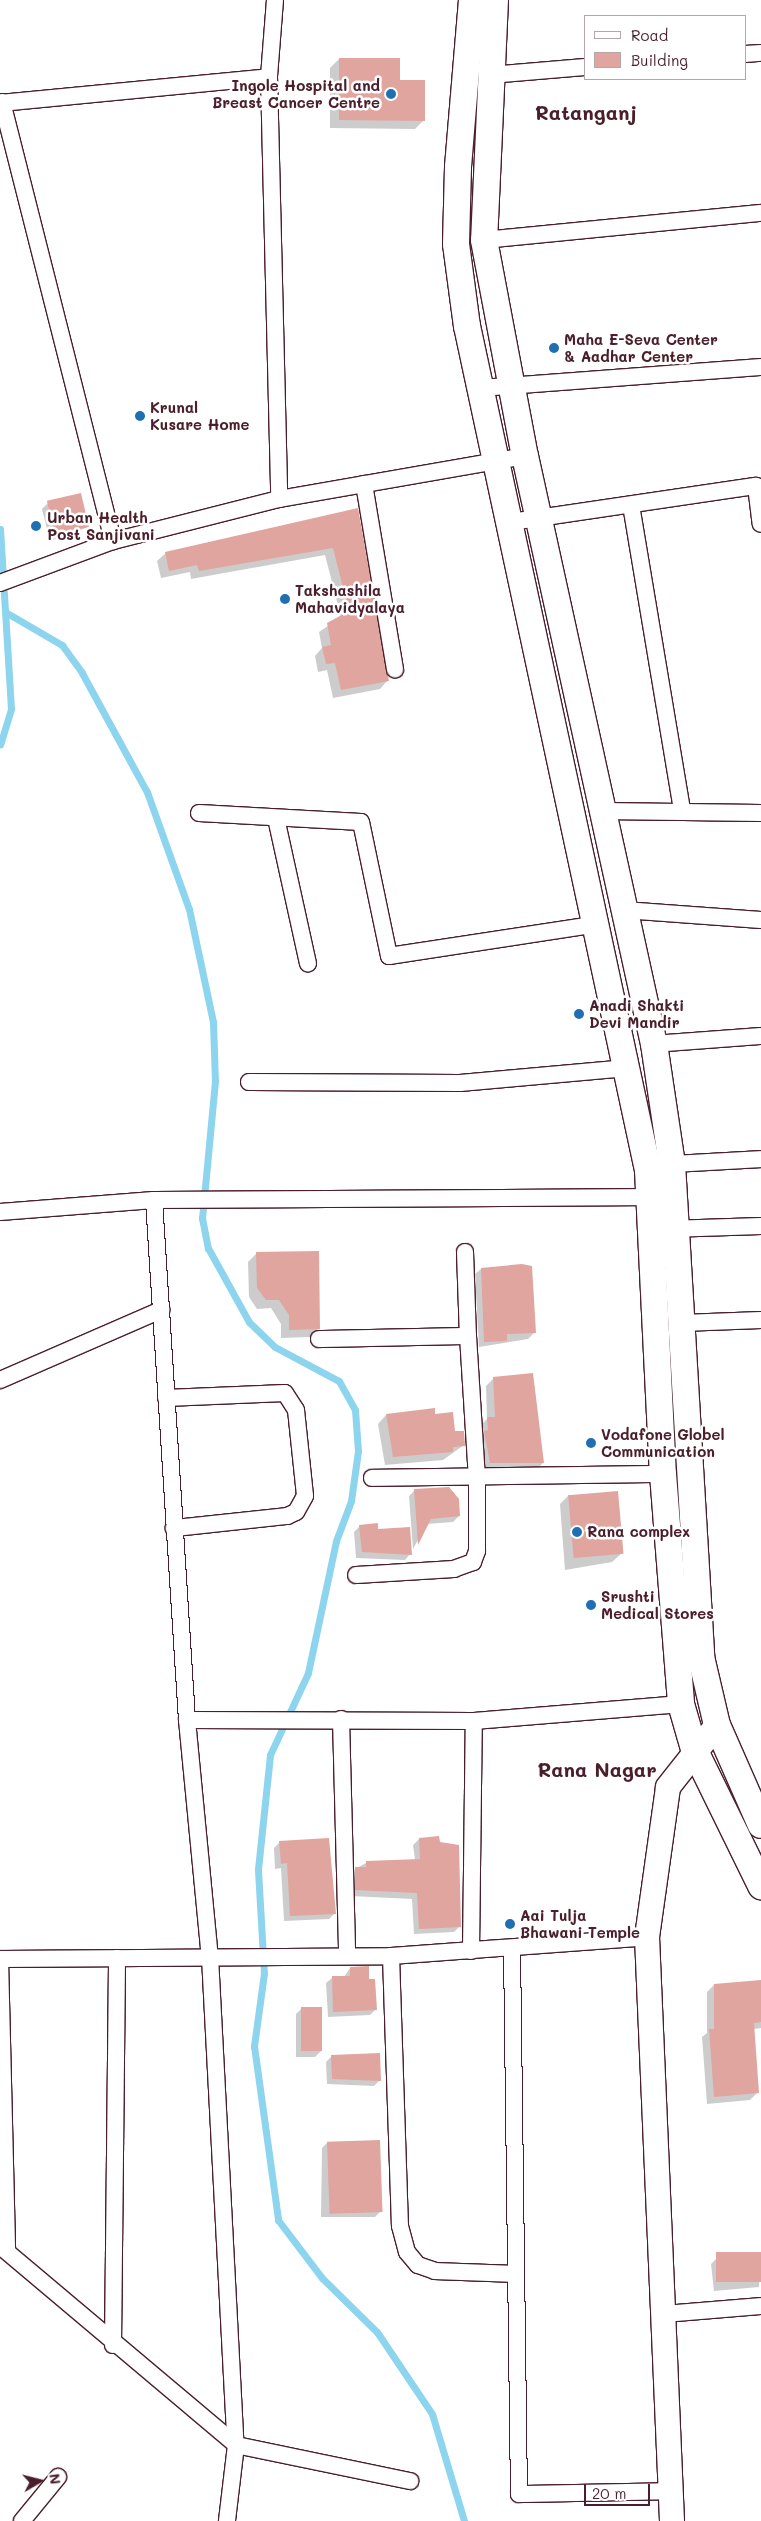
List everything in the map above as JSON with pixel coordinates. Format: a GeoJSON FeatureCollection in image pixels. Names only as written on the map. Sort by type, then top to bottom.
{"type":"FeatureCollection","features":[{"type":"Feature","properties":{"kind":"main road"},"geometry":{"type":"LineString","coordinates":[[472,0],[458,167],[456,244],[467,326],[598,924],[627,1068],[662,1197],[663,1474],[681,1704],[694,1749],[761,1886]]}},
{"type":"Feature","properties":{"kind":"main road"},"geometry":{"type":"LineString","coordinates":[[495,0],[490,75],[484,240],[525,456],[540,518],[601,810],[654,1044],[672,1164],[662,1197]]}},
{"type":"Feature","properties":{"kind":"main road"},"geometry":{"type":"LineString","coordinates":[[663,1229],[682,1323],[701,1657],[716,1725],[761,1825]]}},
{"type":"Feature","properties":{"kind":"street"},"geometry":{"type":"LineString","coordinates":[[275,0],[269,77],[279,499]]}},
{"type":"Feature","properties":{"kind":"street"},"geometry":{"type":"LineString","coordinates":[[746,54],[761,53]]}},
{"type":"Feature","properties":{"kind":"street"},"geometry":{"type":"LineString","coordinates":[[490,75],[584,67]]}},
{"type":"Feature","properties":{"kind":"street"},"geometry":{"type":"LineString","coordinates":[[113,542],[1,102],[269,77]]}},
{"type":"Feature","properties":{"kind":"street"},"geometry":{"type":"LineString","coordinates":[[484,240],[761,213]]}},
{"type":"Feature","properties":{"kind":"street"},"geometry":{"type":"LineString","coordinates":[[482,388],[511,384],[761,367]]}},
{"type":"Feature","properties":{"kind":"street"},"geometry":{"type":"LineString","coordinates":[[0,583],[113,542],[279,499],[525,456]]}},
{"type":"Feature","properties":{"kind":"street"},"geometry":{"type":"LineString","coordinates":[[364,484],[395,669]]}},
{"type":"Feature","properties":{"kind":"street"},"geometry":{"type":"LineString","coordinates":[[511,522],[758,486],[761,524]]}},
{"type":"Feature","properties":{"kind":"street"},"geometry":{"type":"LineString","coordinates":[[632,505],[682,811]]}},
{"type":"Feature","properties":{"kind":"street"},"geometry":{"type":"LineString","coordinates":[[744,812],[761,803]]}},
{"type":"Feature","properties":{"kind":"street"},"geometry":{"type":"LineString","coordinates":[[601,810],[761,812]]}},
{"type":"Feature","properties":{"kind":"street"},"geometry":{"type":"LineString","coordinates":[[199,814],[361,822],[389,956],[598,924]]}},
{"type":"Feature","properties":{"kind":"street"},"geometry":{"type":"LineString","coordinates":[[276,818],[308,964]]}},
{"type":"Feature","properties":{"kind":"street"},"geometry":{"type":"LineString","coordinates":[[624,910],[761,920]]}},
{"type":"Feature","properties":{"kind":"street"},"geometry":{"type":"LineString","coordinates":[[654,1044],[761,1036]]}},
{"type":"Feature","properties":{"kind":"street"},"geometry":{"type":"LineString","coordinates":[[249,1082],[460,1083],[627,1068]]}},
{"type":"Feature","properties":{"kind":"street"},"geometry":{"type":"LineString","coordinates":[[672,1164],[761,1159]]}},
{"type":"Feature","properties":{"kind":"street"},"geometry":{"type":"LineString","coordinates":[[0,1212],[154,1200],[662,1197]]}},
{"type":"Feature","properties":{"kind":"street"},"geometry":{"type":"LineString","coordinates":[[154,1200],[187,1720],[210,1957],[236,2445],[227,2521]]}},
{"type":"Feature","properties":{"kind":"street"},"geometry":{"type":"LineString","coordinates":[[663,1229],[761,1226]]}},
{"type":"Feature","properties":{"kind":"street"},"geometry":{"type":"LineString","coordinates":[[356,1574],[454,1569],[473,1562],[477,1551],[477,1478],[464,1252]]}},
{"type":"Feature","properties":{"kind":"street"},"geometry":{"type":"LineString","coordinates":[[0,1380],[161,1310]]}},
{"type":"Feature","properties":{"kind":"street"},"geometry":{"type":"LineString","coordinates":[[682,1323],[761,1320]]}},
{"type":"Feature","properties":{"kind":"street"},"geometry":{"type":"LineString","coordinates":[[319,1339],[468,1336]]}},
{"type":"Feature","properties":{"kind":"street"},"geometry":{"type":"LineString","coordinates":[[166,1398],[285,1393],[296,1410],[305,1496],[296,1512],[287,1516],[174,1528]]}},
{"type":"Feature","properties":{"kind":"street"},"geometry":{"type":"LineString","coordinates":[[372,1478],[663,1474]]}},
{"type":"Feature","properties":{"kind":"street"},"geometry":{"type":"LineString","coordinates":[[187,1720],[306,1718],[474,1721],[681,1704]]}},
{"type":"Feature","properties":{"kind":"street"},"geometry":{"type":"LineString","coordinates":[[341,1719],[347,1956]]}},
{"type":"Feature","properties":{"kind":"street"},"geometry":{"type":"LineString","coordinates":[[471,1951],[474,1721]]}},
{"type":"Feature","properties":{"kind":"street"},"geometry":{"type":"LineString","coordinates":[[672,2521],[647,1937],[668,1787],[694,1749],[716,1725]]}},
{"type":"Feature","properties":{"kind":"street"},"geometry":{"type":"LineString","coordinates":[[410,2481],[236,2445],[112,2345],[4,2248],[0,1959],[391,1956],[647,1937]]}},
{"type":"Feature","properties":{"kind":"street"},"geometry":{"type":"LineString","coordinates":[[512,1948],[519,2494],[671,2491]]}},
{"type":"Feature","properties":{"kind":"street"},"geometry":{"type":"LineString","coordinates":[[391,1956],[400,2226],[407,2252],[418,2265],[435,2271],[516,2274]]}},
{"type":"Feature","properties":{"kind":"street"},"geometry":{"type":"LineString","coordinates":[[112,2345],[117,1958]]}},
{"type":"Feature","properties":{"kind":"street"},"geometry":{"type":"LineString","coordinates":[[663,2314],[761,2306]]}},
{"type":"Feature","properties":{"kind":"street"},"geometry":{"type":"LineString","coordinates":[[22,2521],[58,2477]]}},
{"type":"Feature","properties":{"kind":"building"},"geometry":{"type":"Polygon","coordinates":[[[339,58],[400,58],[400,80],[425,80],[425,121],[339,120],[339,58]]]}},
{"type":"Feature","properties":{"kind":"building"},"geometry":{"type":"Polygon","coordinates":[[[81,493],[89,527],[55,535],[47,501],[81,493]]]}},
{"type":"Feature","properties":{"kind":"building"},"geometry":{"type":"Polygon","coordinates":[[[358,508],[389,681],[341,690],[335,663],[326,664],[322,647],[331,645],[327,623],[349,611],[333,548],[199,571],[197,565],[169,571],[165,552],[358,508]]]}},
{"type":"Feature","properties":{"kind":"building"},"geometry":{"type":"Polygon","coordinates":[[[319,1251],[320,1329],[289,1330],[289,1315],[279,1300],[266,1300],[257,1288],[256,1252],[319,1251]]]}},
{"type":"Feature","properties":{"kind":"building"},"geometry":{"type":"Polygon","coordinates":[[[522,1264],[532,1266],[536,1333],[507,1334],[507,1341],[484,1342],[481,1268],[522,1264]]]}},
{"type":"Feature","properties":{"kind":"building"},"geometry":{"type":"Polygon","coordinates":[[[533,1373],[544,1463],[490,1463],[484,1431],[488,1430],[487,1417],[495,1417],[493,1377],[533,1373]]]}},
{"type":"Feature","properties":{"kind":"building"},"geometry":{"type":"Polygon","coordinates":[[[435,1408],[435,1414],[453,1412],[455,1431],[464,1431],[465,1446],[453,1447],[453,1452],[393,1457],[386,1414],[435,1408]]]}},
{"type":"Feature","properties":{"kind":"building"},"geometry":{"type":"Polygon","coordinates":[[[449,1487],[459,1499],[460,1516],[431,1519],[418,1545],[414,1489],[449,1487]]]}},
{"type":"Feature","properties":{"kind":"building"},"geometry":{"type":"Polygon","coordinates":[[[618,1491],[623,1554],[574,1558],[568,1495],[618,1491]]]}},
{"type":"Feature","properties":{"kind":"building"},"geometry":{"type":"Polygon","coordinates":[[[378,1523],[378,1529],[410,1527],[412,1555],[362,1552],[359,1525],[378,1523]]]}},
{"type":"Feature","properties":{"kind":"building"},"geometry":{"type":"Polygon","coordinates":[[[439,1836],[440,1842],[459,1845],[461,1927],[419,1929],[417,1893],[355,1890],[355,1867],[366,1867],[366,1861],[420,1859],[419,1838],[439,1836]]]}},
{"type":"Feature","properties":{"kind":"building"},"geometry":{"type":"Polygon","coordinates":[[[329,1838],[336,1914],[290,1916],[287,1863],[281,1864],[279,1841],[329,1838]]]}},
{"type":"Feature","properties":{"kind":"building"},"geometry":{"type":"Polygon","coordinates":[[[369,1966],[369,1979],[375,1979],[377,2010],[333,2012],[332,1976],[350,1976],[350,1967],[369,1966]]]}},
{"type":"Feature","properties":{"kind":"building"},"geometry":{"type":"Polygon","coordinates":[[[761,1980],[761,2022],[754,2023],[759,2093],[714,2097],[709,2029],[714,2029],[714,1984],[761,1980]]]}},
{"type":"Feature","properties":{"kind":"building"},"geometry":{"type":"Polygon","coordinates":[[[301,2007],[322,2007],[322,2051],[301,2051],[301,2007]]]}},
{"type":"Feature","properties":{"kind":"building"},"geometry":{"type":"Polygon","coordinates":[[[380,2053],[381,2081],[332,2079],[331,2055],[380,2053]]]}},
{"type":"Feature","properties":{"kind":"building"},"geometry":{"type":"Polygon","coordinates":[[[380,2140],[383,2212],[330,2214],[327,2142],[380,2140]]]}},
{"type":"Feature","properties":{"kind":"building"},"geometry":{"type":"Polygon","coordinates":[[[716,2252],[761,2252],[761,2282],[716,2282],[716,2252]]]}},
{"type":"Feature","properties":{"kind":"waterway"},"geometry":{"type":"LineString","coordinates":[[0,529],[11,709],[0,744]]}},
{"type":"Feature","properties":{"kind":"waterway"},"geometry":{"type":"LineString","coordinates":[[7,613],[62,645],[82,673],[147,792],[189,909],[213,1022],[215,1081],[202,1218],[208,1248],[249,1322],[275,1347],[339,1381],[355,1410],[358,1451],[351,1501],[336,1541],[308,1673],[270,1755],[258,1870],[264,1973],[254,2046],[278,2220],[322,2278],[377,2332],[432,2414],[464,2521]]}},
{"type":"Feature","properties":{"kind":"place","name":"Ingole Hospital and Breast Cancer Centre"},"geometry":{"type":"Point","coordinates":[391,94]}},
{"type":"Feature","properties":{"kind":"place","name":"Maha E-Seva Center & Aadhar Center"},"geometry":{"type":"Point","coordinates":[554,348]}},
{"type":"Feature","properties":{"kind":"place","name":"Krunal Kusare Home"},"geometry":{"type":"Point","coordinates":[140,416]}},
{"type":"Feature","properties":{"kind":"place","name":"Urban Health Post Sanjivani"},"geometry":{"type":"Point","coordinates":[36,526]}},
{"type":"Feature","properties":{"kind":"place","name":"Takshashila Mahavidyalaya"},"geometry":{"type":"Point","coordinates":[285,599]}},
{"type":"Feature","properties":{"kind":"place","name":"Anadi Shakti Devi Mandir"},"geometry":{"type":"Point","coordinates":[579,1014]}},
{"type":"Feature","properties":{"kind":"place","name":"Vodafone Globel Communication"},"geometry":{"type":"Point","coordinates":[591,1443]}},
{"type":"Feature","properties":{"kind":"place","name":"Rana complex"},"geometry":{"type":"Point","coordinates":[577,1532]}},
{"type":"Feature","properties":{"kind":"place","name":"Srushti Medical Stores"},"geometry":{"type":"Point","coordinates":[591,1605]}},
{"type":"Feature","properties":{"kind":"place","name":"Aai Tulja Bhawani Temple"},"geometry":{"type":"Point","coordinates":[510,1924]}},
{"type":"Feature","properties":{"kind":"district","name":"Ratanganj"},"geometry":{"type":"Point","coordinates":[586,112]}},
{"type":"Feature","properties":{"kind":"district","name":"Rana Nagar"},"geometry":{"type":"Point","coordinates":[597,1769]}}]}
